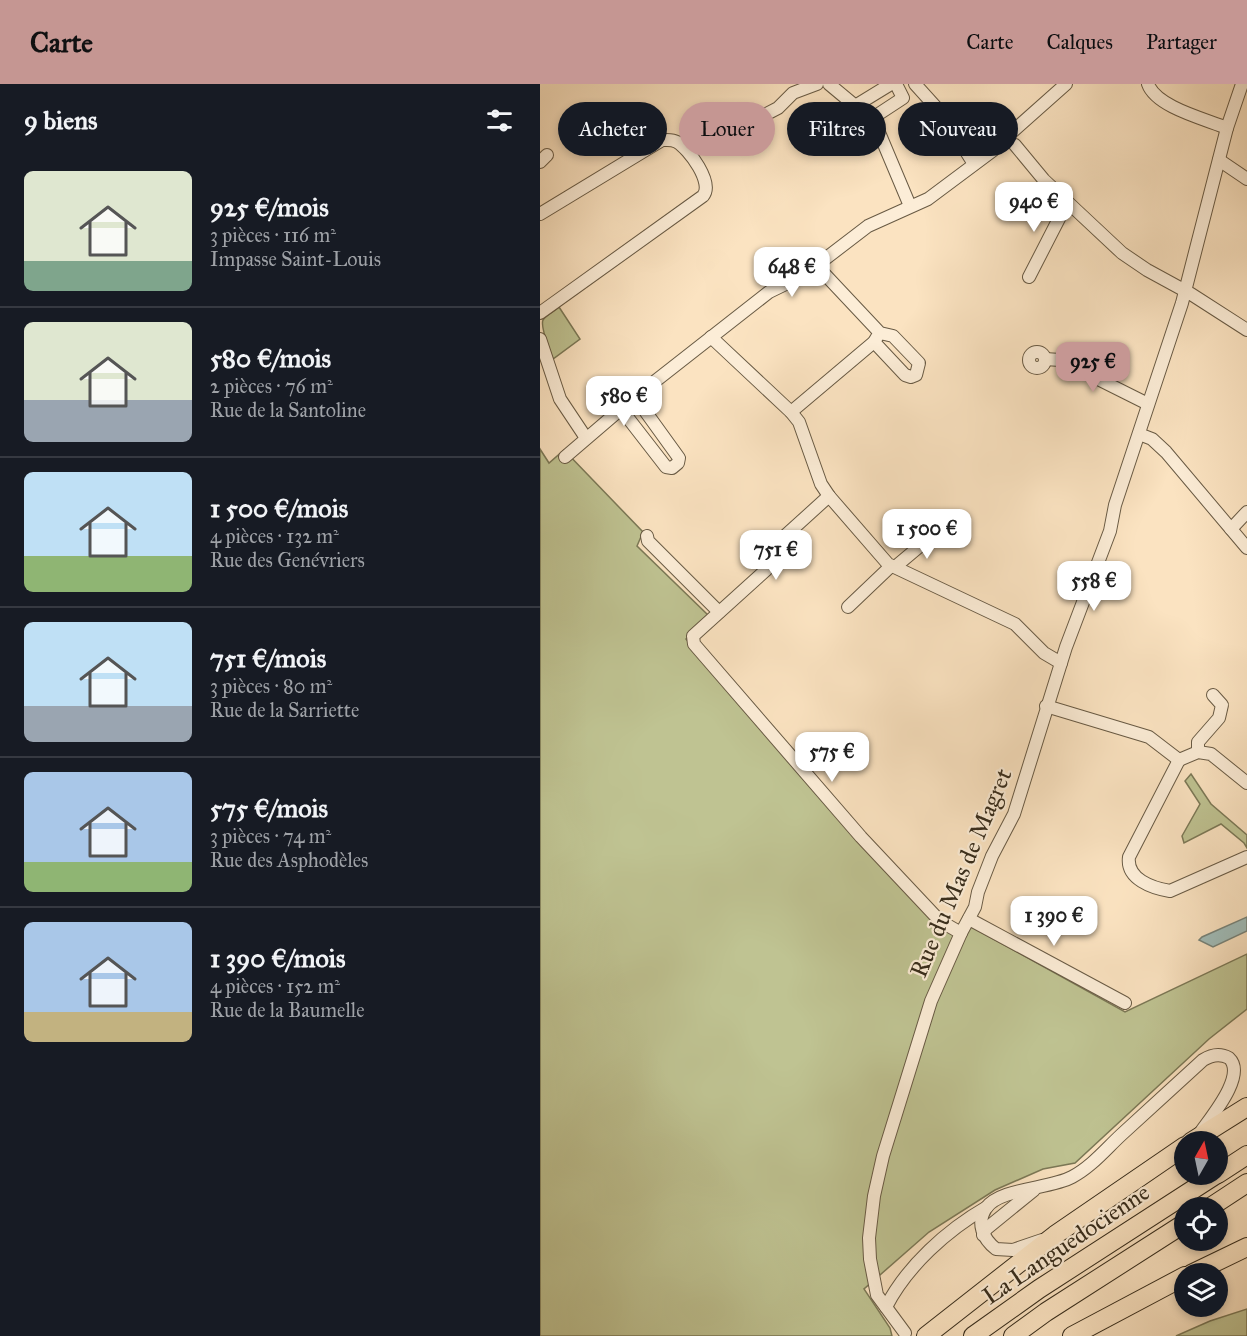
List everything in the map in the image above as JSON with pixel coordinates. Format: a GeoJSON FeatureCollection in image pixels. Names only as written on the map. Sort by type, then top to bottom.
{"type":"FeatureCollection","features":[{"type":"Feature","properties":{"kind":"highway"},"geometry":{"type":"LineString","coordinates":[[1208,1131],[1247,1107]]}},
{"type":"Feature","properties":{"kind":"highway"},"geometry":{"type":"LineString","coordinates":[[926,1336],[1055,1235],[1174,1153]]}},
{"type":"Feature","properties":{"kind":"highway","name":"La Languedocienne"},"geometry":{"type":"LineString","coordinates":[[1228,1167],[1247,1155]]}},
{"type":"Feature","properties":{"kind":"highway"},"geometry":{"type":"LineString","coordinates":[[1226,1197],[1247,1183]]}},
{"type":"Feature","properties":{"kind":"highway","name":"La Languedocienne"},"geometry":{"type":"LineString","coordinates":[[973,1336],[1065,1272],[1200,1185]]}},
{"type":"Feature","properties":{"kind":"highway","name":"La Languedocienne"},"geometry":{"type":"LineString","coordinates":[[1013,1336],[1174,1230]]}},
{"type":"Feature","properties":{"kind":"highway"},"geometry":{"type":"LineString","coordinates":[[1214,1263],[1247,1247]]}},
{"type":"Feature","properties":{"kind":"highway"},"geometry":{"type":"LineString","coordinates":[[1072,1336],[1174,1282]]}},
{"type":"Feature","properties":{"kind":"street"},"geometry":{"type":"LineString","coordinates":[[775,110],[793,93],[817,84]]}},
{"type":"Feature","properties":{"kind":"street"},"geometry":{"type":"LineString","coordinates":[[829,84],[850,102]]}},
{"type":"Feature","properties":{"kind":"street"},"geometry":{"type":"LineString","coordinates":[[862,102],[891,84]]}},
{"type":"Feature","properties":{"kind":"street"},"geometry":{"type":"LineString","coordinates":[[886,109],[903,98],[896,84]]}},
{"type":"Feature","properties":{"kind":"street"},"geometry":{"type":"LineString","coordinates":[[915,84],[943,115],[974,164]]}},
{"type":"Feature","properties":{"kind":"street"},"geometry":{"type":"LineString","coordinates":[[1018,127],[1066,84]]}},
{"type":"Feature","properties":{"kind":"street"},"geometry":{"type":"LineString","coordinates":[[1148,84],[1149,88],[1164,103],[1227,128]]}},
{"type":"Feature","properties":{"kind":"street","name":"Rue du Mas de Magret"},"geometry":{"type":"LineString","coordinates":[[905,1333],[877,1295],[870,1259],[869,1238],[874,1196],[883,1156],[931,1001],[975,907],[978,892],[992,856],[1014,814],[1046,706],[1082,601],[1094,576],[1110,531],[1115,505],[1185,291],[1227,128],[1242,84]]}},
{"type":"Feature","properties":{"kind":"street"},"geometry":{"type":"LineString","coordinates":[[540,214],[662,140],[676,141],[706,179],[704,196],[540,313]]}},
{"type":"Feature","properties":{"kind":"street"},"geometry":{"type":"LineString","coordinates":[[886,149],[910,206]]}},
{"type":"Feature","properties":{"kind":"street"},"geometry":{"type":"LineString","coordinates":[[1018,153],[1066,203],[1122,253],[1247,330]]}},
{"type":"Feature","properties":{"kind":"street"},"geometry":{"type":"LineString","coordinates":[[565,457],[635,397],[769,292],[804,275],[857,233],[935,194],[988,156]]}},
{"type":"Feature","properties":{"kind":"street"},"geometry":{"type":"LineString","coordinates":[[1219,160],[1247,179]]}},
{"type":"Feature","properties":{"kind":"street"},"geometry":{"type":"LineString","coordinates":[[1029,277],[1066,203]]}},
{"type":"Feature","properties":{"kind":"street"},"geometry":{"type":"LineString","coordinates":[[791,412],[877,338],[817,266]]}},
{"type":"Feature","properties":{"kind":"street"},"geometry":{"type":"LineString","coordinates":[[711,337],[799,422],[821,484],[888,564],[1015,624],[1044,653],[1061,663]]}},
{"type":"Feature","properties":{"kind":"street"},"geometry":{"type":"LineString","coordinates":[[540,339],[560,399],[586,438]]}},
{"type":"Feature","properties":{"kind":"street"},"geometry":{"type":"LineString","coordinates":[[1045,359],[1060,360],[1148,404]]}},
{"type":"Feature","properties":{"kind":"street"},"geometry":{"type":"LineString","coordinates":[[621,409],[666,466],[672,468],[678,463],[679,458],[635,397]]}},
{"type":"Feature","properties":{"kind":"street"},"geometry":{"type":"LineString","coordinates":[[1139,434],[1152,438],[1166,452],[1247,548]]}},
{"type":"Feature","properties":{"kind":"street"},"geometry":{"type":"LineString","coordinates":[[830,496],[786,535],[766,570],[693,636],[694,644],[861,837],[940,921],[961,933]]}},
{"type":"Feature","properties":{"kind":"street"},"geometry":{"type":"LineString","coordinates":[[1231,529],[1247,512]]}},
{"type":"Feature","properties":{"kind":"street"},"geometry":{"type":"LineString","coordinates":[[848,607],[893,566],[939,530]]}},
{"type":"Feature","properties":{"kind":"street"},"geometry":{"type":"LineString","coordinates":[[647,536],[648,541],[719,612]]}},
{"type":"Feature","properties":{"kind":"street"},"geometry":{"type":"LineString","coordinates":[[1198,752],[1198,742],[1219,718],[1222,705],[1213,695]]}},
{"type":"Feature","properties":{"kind":"street"},"geometry":{"type":"LineString","coordinates":[[1046,706],[1149,737],[1179,760]]}},
{"type":"Feature","properties":{"kind":"street"},"geometry":{"type":"LineString","coordinates":[[1247,783],[1211,754],[1198,752],[1179,760],[1129,857],[1128,864],[1137,879],[1170,891],[1247,857]]}},
{"type":"Feature","properties":{"kind":"street"},"geometry":{"type":"LineString","coordinates":[[969,919],[1125,1003]]}},
{"type":"Feature","properties":{"kind":"street"},"geometry":{"type":"LineString","coordinates":[[886,1307],[895,1290],[949,1233],[1008,1195],[1069,1178],[1084,1169],[1203,1060],[1212,1055],[1224,1056],[1232,1061],[1237,1069],[1236,1083],[1199,1131]]}},
{"type":"Feature","properties":{"kind":"street"},"geometry":{"type":"LineString","coordinates":[[983,1234],[986,1229],[1036,1188]]}},
{"type":"Feature","properties":{"kind":"street"},"geometry":{"type":"LineString","coordinates":[[987,1207],[982,1218],[983,1234],[988,1243],[996,1249],[1014,1250],[1055,1235]]}},
{"type":"Feature","properties":{"kind":"green space"},"geometry":{"type":"Polygon","coordinates":[[[559,307],[580,339],[553,359],[542,323],[544,318],[559,307]]]}},
{"type":"Feature","properties":{"kind":"green space"},"geometry":{"type":"Polygon","coordinates":[[[540,449],[549,463],[564,450],[643,532],[637,546],[709,616],[686,639],[840,819],[942,928],[972,927],[1125,1012],[1247,954],[1247,1009],[1209,1039],[1075,1163],[1043,1169],[995,1190],[929,1232],[864,1289],[890,1328],[892,1336],[540,1336],[540,449]]]}},
{"type":"Feature","properties":{"kind":"green space"},"geometry":{"type":"Polygon","coordinates":[[[1191,774],[1211,804],[1247,835],[1247,848],[1221,824],[1184,843],[1182,836],[1200,804],[1185,781],[1191,774]]]}},
{"type":"Feature","properties":{"kind":"green space"},"geometry":{"type":"Polygon","coordinates":[[[1247,1309],[1247,1336],[1176,1336],[1210,1321],[1228,1317],[1247,1309]]]}},
{"type":"Feature","properties":{"kind":"water"},"geometry":{"type":"Polygon","coordinates":[[[1247,917],[1247,931],[1213,947],[1199,940],[1202,937],[1247,917]]]}}]}
